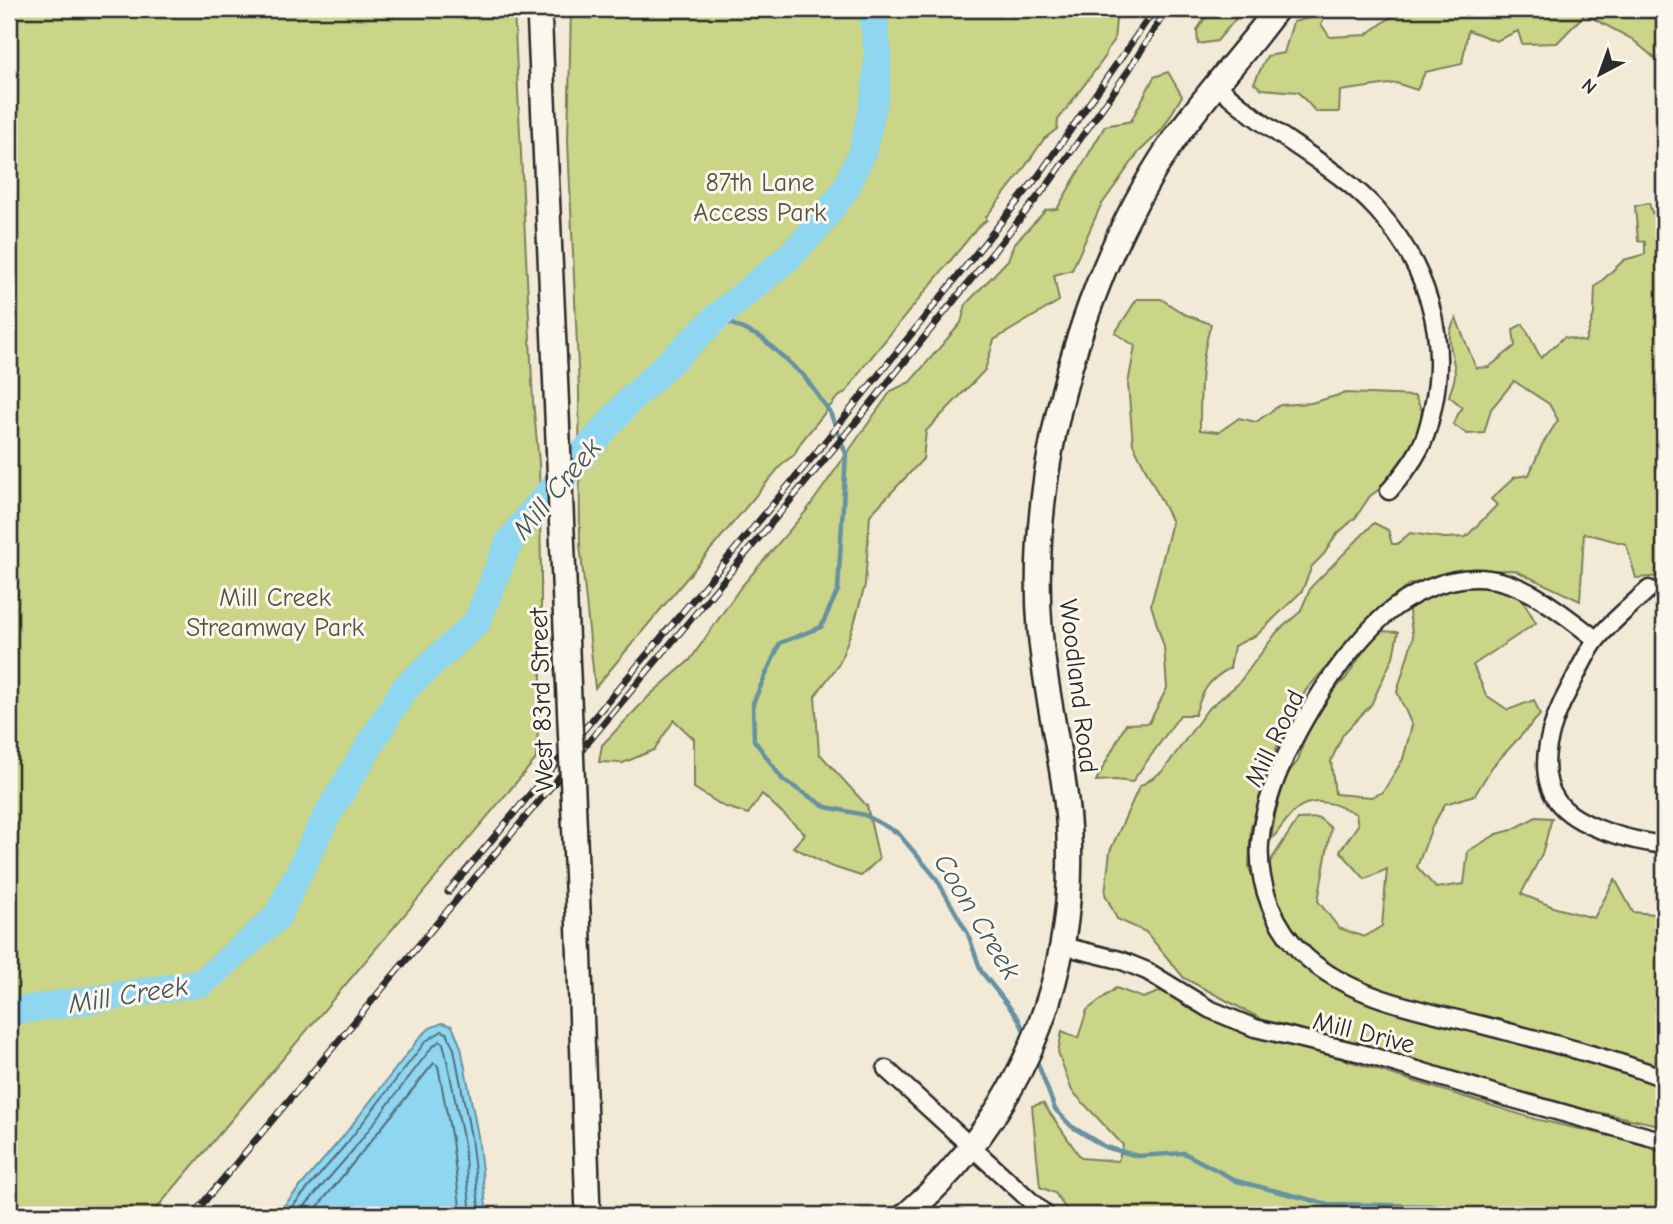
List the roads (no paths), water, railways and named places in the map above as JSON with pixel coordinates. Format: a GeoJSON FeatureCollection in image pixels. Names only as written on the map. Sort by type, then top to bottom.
{"type":"FeatureCollection","features":[{"type":"Feature","properties":{"kind":"main road","name":"West 83rd Street"},"geometry":{"type":"LineString","coordinates":[[538,9],[578,909],[588,1215]]}},
{"type":"Feature","properties":{"kind":"main road","name":"Woodland Road"},"geometry":{"type":"LineString","coordinates":[[906,1215],[946,1178],[1008,1095],[1034,1041],[1054,985],[1063,946],[1068,897],[1069,840],[1066,800],[1044,663],[1039,609],[1041,522],[1051,453],[1073,360],[1112,253],[1139,198],[1160,162],[1216,85],[1277,9]]}},
{"type":"Feature","properties":{"kind":"street"},"geometry":{"type":"LineString","coordinates":[[1216,85],[1265,124],[1336,173],[1376,209],[1400,241],[1429,298],[1439,355],[1438,385],[1431,419],[1422,446],[1389,491]]}},
{"type":"Feature","properties":{"kind":"street","name":"Mill Road"},"geometry":{"type":"LineString","coordinates":[[1596,639],[1537,596],[1504,581],[1477,578],[1455,580],[1408,598],[1371,629],[1338,669],[1306,717],[1284,759],[1262,826],[1260,858],[1264,887],[1273,913],[1287,936],[1306,957],[1348,985],[1401,1004],[1578,1050],[1664,1078]]}},
{"type":"Feature","properties":{"kind":"street"},"geometry":{"type":"LineString","coordinates":[[1649,590],[1596,639],[1559,708],[1549,741],[1549,782],[1556,800],[1567,812],[1601,830],[1664,845]]}},
{"type":"Feature","properties":{"kind":"street","name":"Mill Drive"},"geometry":{"type":"LineString","coordinates":[[1063,946],[1120,960],[1147,971],[1209,1009],[1255,1028],[1361,1053],[1664,1141]]}},
{"type":"Feature","properties":{"kind":"street"},"geometry":{"type":"LineString","coordinates":[[886,1069],[1046,1215]]}},
{"type":"Feature","properties":{"kind":"water"},"geometry":{"type":"Polygon","coordinates":[[[442,1023],[452,1026],[461,1047],[478,1136],[487,1215],[276,1215],[341,1139],[421,1036],[442,1023]]]}},
{"type":"Feature","properties":{"kind":"waterway","name":"Mill Creek"},"geometry":{"type":"LineString","coordinates":[[9,1012],[202,983],[277,917],[327,815],[404,689],[477,622],[508,544],[532,512],[630,400],[717,317],[790,256],[819,225],[845,190],[863,150],[876,91],[878,54],[872,9]]}},
{"type":"Feature","properties":{"kind":"waterway","name":"Coon Creek"},"geometry":{"type":"LineString","coordinates":[[717,317],[762,338],[804,376],[830,412],[846,454],[838,590],[821,627],[780,643],[753,703],[754,740],[783,780],[826,807],[865,815],[898,833],[936,878],[968,934],[981,971],[1018,1018],[1026,1035]]}},
{"type":"Feature","properties":{"kind":"waterway","name":"Coon Creek"},"geometry":{"type":"LineString","coordinates":[[1035,1056],[1055,1109],[1071,1126],[1105,1147],[1138,1156],[1184,1153],[1237,1181],[1327,1204],[1443,1206],[1507,1215]]}},
{"type":"Feature","properties":{"kind":"railway"},"geometry":{"type":"LineString","coordinates":[[448,892],[815,454],[1039,175],[1155,9]]}},
{"type":"Feature","properties":{"kind":"railway"},"geometry":{"type":"LineString","coordinates":[[193,1215],[860,417],[1049,183],[1129,70],[1167,9]]}},
{"type":"Feature","properties":{"kind":"park label","name":"87th Lane Access Park"},"geometry":{"type":"Point","coordinates":[760,197]}},
{"type":"Feature","properties":{"kind":"park label","name":"Mill Creek Streamway Park"},"geometry":{"type":"Point","coordinates":[275,612]}}]}
